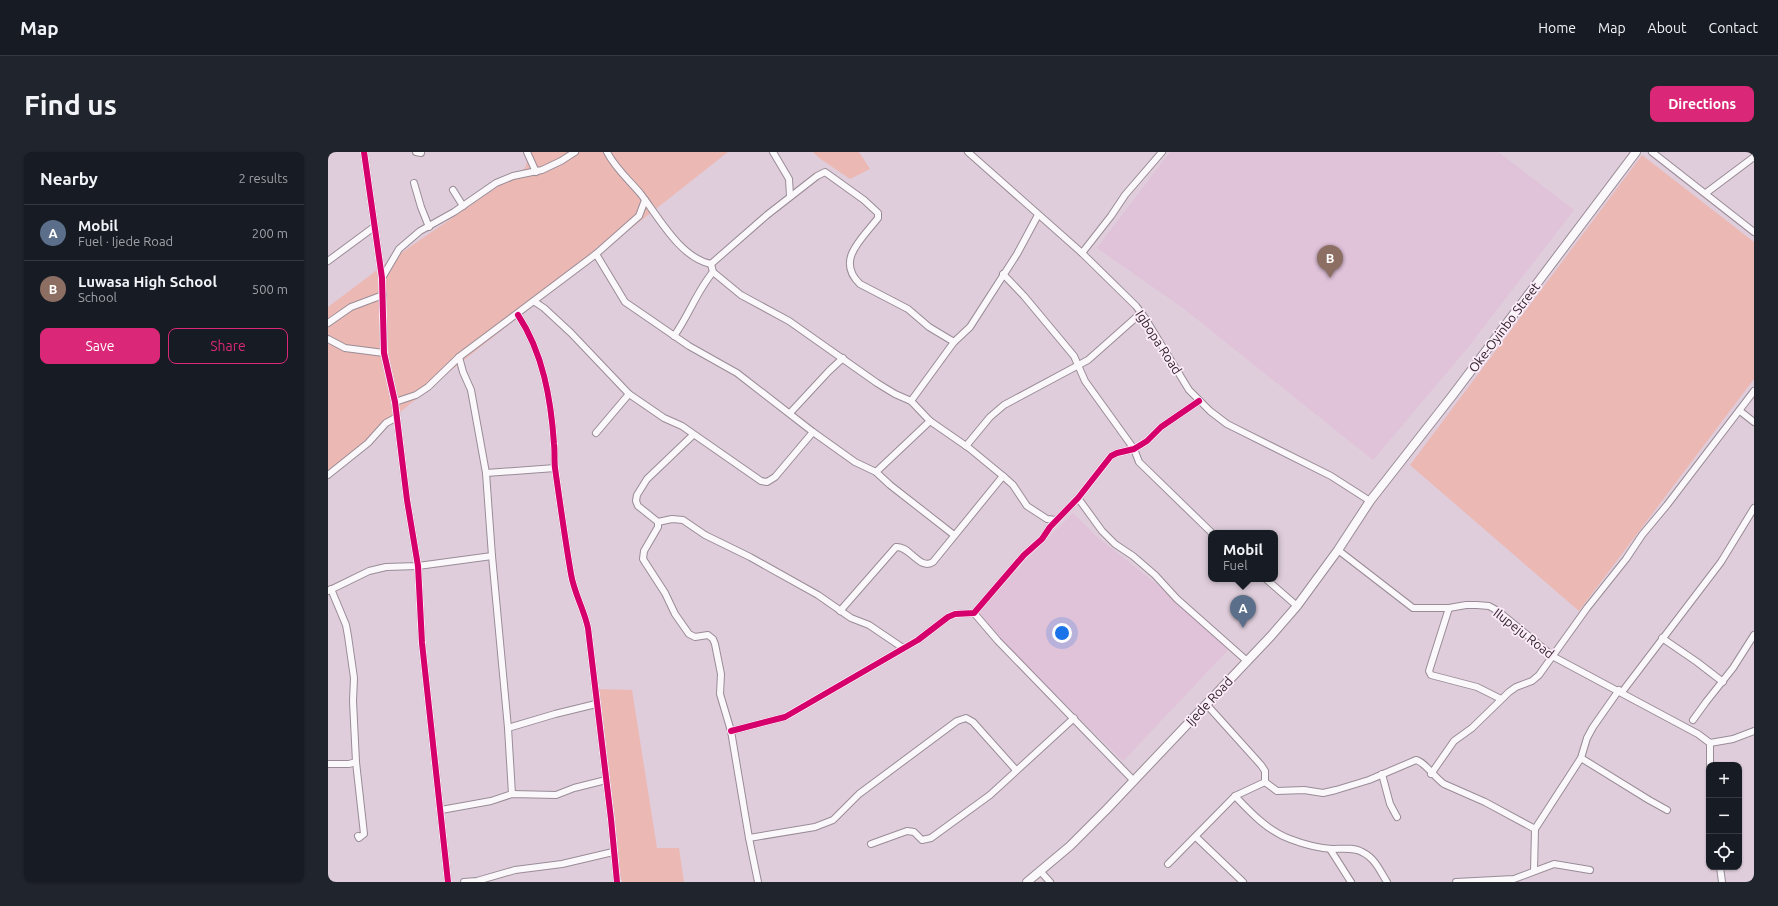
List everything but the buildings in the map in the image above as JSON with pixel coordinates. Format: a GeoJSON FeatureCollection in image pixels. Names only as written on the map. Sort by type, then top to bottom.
{"type":"FeatureCollection","features":[{"type":"Feature","properties":{"kind":"main road","name":"Oke-Oyinbo Street"},"geometry":{"type":"LineString","coordinates":[[1370,501],[1452,396],[1636,152]]}},
{"type":"Feature","properties":{"kind":"main road","name":"Ijede Road"},"geometry":{"type":"LineString","coordinates":[[1027,882],[1041,872],[1070,846],[1207,705],[1271,636],[1296,606],[1338,550],[1370,501]]}},
{"type":"Feature","properties":{"kind":"street"},"geometry":{"type":"LineString","coordinates":[[364,152],[382,278],[384,353],[395,402],[418,566],[422,643],[448,882]]}},
{"type":"Feature","properties":{"kind":"street"},"geometry":{"type":"LineString","coordinates":[[528,152],[536,172]]}},
{"type":"Feature","properties":{"kind":"street"},"geometry":{"type":"LineString","coordinates":[[382,278],[399,249],[416,234],[463,206],[496,183],[513,176],[536,172],[553,166],[575,152]]}},
{"type":"Feature","properties":{"kind":"street"},"geometry":{"type":"LineString","coordinates":[[607,152],[611,160],[681,246],[695,258],[711,264]]}},
{"type":"Feature","properties":{"kind":"street"},"geometry":{"type":"LineString","coordinates":[[773,152],[789,179],[790,196]]}},
{"type":"Feature","properties":{"kind":"street","name":"Igbopa Road"},"geometry":{"type":"LineString","coordinates":[[968,152],[1114,283],[1141,313],[1189,390],[1199,401],[1227,424],[1331,476],[1370,501]]}},
{"type":"Feature","properties":{"kind":"street"},"geometry":{"type":"LineString","coordinates":[[1082,253],[1111,216],[1125,194],[1162,152]]}},
{"type":"Feature","properties":{"kind":"street"},"geometry":{"type":"LineString","coordinates":[[1652,152],[1754,232]]}},
{"type":"Feature","properties":{"kind":"street"},"geometry":{"type":"LineString","coordinates":[[1706,193],[1754,157]]}},
{"type":"Feature","properties":{"kind":"street"},"geometry":{"type":"LineString","coordinates":[[711,264],[738,238],[790,196],[821,173],[825,172],[876,209],[878,213],[878,218],[851,254],[848,264],[855,279],[860,284],[908,309],[929,327],[954,342]]}},
{"type":"Feature","properties":{"kind":"street"},"geometry":{"type":"LineString","coordinates":[[414,183],[429,227]]}},
{"type":"Feature","properties":{"kind":"street"},"geometry":{"type":"LineString","coordinates":[[453,190],[463,206]]}},
{"type":"Feature","properties":{"kind":"street"},"geometry":{"type":"LineString","coordinates":[[395,402],[416,395],[428,387],[459,357],[518,315],[555,284],[596,254],[634,222],[639,216],[645,200]]}},
{"type":"Feature","properties":{"kind":"street"},"geometry":{"type":"LineString","coordinates":[[911,401],[954,342],[970,327],[1017,254],[1038,215]]}},
{"type":"Feature","properties":{"kind":"street"},"geometry":{"type":"LineString","coordinates":[[328,261],[374,227]]}},
{"type":"Feature","properties":{"kind":"street"},"geometry":{"type":"LineString","coordinates":[[596,254],[626,302],[689,346],[737,373],[813,432],[855,462],[876,472],[954,536]]}},
{"type":"Feature","properties":{"kind":"street"},"geometry":{"type":"LineString","coordinates":[[711,264],[713,272],[741,295],[789,321],[843,358],[877,384],[911,401],[930,421],[966,446],[1002,476],[1016,489],[1027,506],[1047,519],[1056,520]]}},
{"type":"Feature","properties":{"kind":"street"},"geometry":{"type":"LineString","coordinates":[[674,336],[703,285],[713,272]]}},
{"type":"Feature","properties":{"kind":"street"},"geometry":{"type":"LineString","coordinates":[[1003,274],[1024,296],[1074,356],[1085,381],[1134,449],[1139,462],[1147,472],[1209,530]]}},
{"type":"Feature","properties":{"kind":"street"},"geometry":{"type":"LineString","coordinates":[[328,323],[351,307],[383,295]]}},
{"type":"Feature","properties":{"kind":"street"},"geometry":{"type":"LineString","coordinates":[[535,302],[548,311],[571,333],[630,394],[761,481],[767,482],[775,477],[813,432]]}},
{"type":"Feature","properties":{"kind":"street"},"geometry":{"type":"LineString","coordinates":[[966,446],[990,417],[1004,405],[1088,360],[1141,313]]}},
{"type":"Feature","properties":{"kind":"street"},"geometry":{"type":"LineString","coordinates":[[518,315],[529,331],[549,393],[555,446],[555,468],[572,580],[588,628],[617,882]]}},
{"type":"Feature","properties":{"kind":"street"},"geometry":{"type":"LineString","coordinates":[[328,339],[345,348],[384,353]]}},
{"type":"Feature","properties":{"kind":"street"},"geometry":{"type":"LineString","coordinates":[[459,357],[463,372],[471,390],[486,473],[508,728],[512,794]]}},
{"type":"Feature","properties":{"kind":"street"},"geometry":{"type":"LineString","coordinates":[[790,413],[843,358]]}},
{"type":"Feature","properties":{"kind":"street"},"geometry":{"type":"LineString","coordinates":[[1431,774],[1454,741],[1472,728],[1501,699],[1516,687],[1536,678],[1554,657],[1587,608],[1754,390]]}},
{"type":"Feature","properties":{"kind":"street"},"geometry":{"type":"LineString","coordinates":[[596,433],[630,394]]}},
{"type":"Feature","properties":{"kind":"street"},"geometry":{"type":"LineString","coordinates":[[731,732],[778,721],[918,640],[948,617],[955,614],[974,613],[1024,555],[1042,539],[1056,520],[1078,498],[1111,456],[1117,452],[1134,449],[1147,441],[1161,427],[1199,401]]}},
{"type":"Feature","properties":{"kind":"street"},"geometry":{"type":"LineString","coordinates":[[1740,410],[1754,422]]}},
{"type":"Feature","properties":{"kind":"street"},"geometry":{"type":"LineString","coordinates":[[328,475],[364,446],[386,424],[397,417]]}},
{"type":"Feature","properties":{"kind":"street"},"geometry":{"type":"LineString","coordinates":[[876,472],[930,421]]}},
{"type":"Feature","properties":{"kind":"street"},"geometry":{"type":"LineString","coordinates":[[658,522],[638,506],[636,501],[637,495],[646,479],[693,435]]}},
{"type":"Feature","properties":{"kind":"street"},"geometry":{"type":"LineString","coordinates":[[486,473],[555,468]]}},
{"type":"Feature","properties":{"kind":"street"},"geometry":{"type":"LineString","coordinates":[[840,611],[896,547],[902,548],[922,562],[930,564],[1002,476]]}},
{"type":"Feature","properties":{"kind":"street"},"geometry":{"type":"LineString","coordinates":[[1078,498],[1102,532],[1155,575],[1178,599],[1247,661]]}},
{"type":"Feature","properties":{"kind":"street"},"geometry":{"type":"LineString","coordinates":[[1534,871],[1535,829],[1581,758],[1587,738],[1593,727],[1721,562],[1754,508]]}},
{"type":"Feature","properties":{"kind":"street"},"geometry":{"type":"LineString","coordinates":[[658,522],[672,519],[683,520],[710,538],[750,557],[818,595],[851,618],[869,625],[903,648]]}},
{"type":"Feature","properties":{"kind":"street"},"geometry":{"type":"LineString","coordinates":[[1047,519],[1050,527]]}},
{"type":"Feature","properties":{"kind":"street"},"geometry":{"type":"LineString","coordinates":[[658,522],[658,527],[644,551],[643,559],[665,593],[675,614],[689,634],[695,637],[708,635],[713,639],[721,674],[720,694],[731,732],[758,882]]}},
{"type":"Feature","properties":{"kind":"street","name":"Ilupeju Road"},"geometry":{"type":"LineString","coordinates":[[1338,550],[1413,608],[1450,608],[1466,605],[1489,606],[1510,620],[1554,657],[1620,691],[1698,734],[1710,743]]}},
{"type":"Feature","properties":{"kind":"street"},"geometry":{"type":"LineString","coordinates":[[358,836],[359,838],[364,834],[356,762],[353,701],[354,678],[346,625],[329,590],[374,569],[397,566],[418,566],[492,556]]}},
{"type":"Feature","properties":{"kind":"street"},"geometry":{"type":"LineString","coordinates":[[1269,582],[1296,606]]}},
{"type":"Feature","properties":{"kind":"street"},"geometry":{"type":"LineString","coordinates":[[1450,608],[1429,671],[1431,675],[1478,687],[1501,699]]}},
{"type":"Feature","properties":{"kind":"street"},"geometry":{"type":"LineString","coordinates":[[974,613],[998,641],[1134,781]]}},
{"type":"Feature","properties":{"kind":"street"},"geometry":{"type":"LineString","coordinates":[[1693,720],[1733,668],[1754,635]]}},
{"type":"Feature","properties":{"kind":"street"},"geometry":{"type":"LineString","coordinates":[[1662,638],[1697,662],[1722,682]]}},
{"type":"Feature","properties":{"kind":"street"},"geometry":{"type":"LineString","coordinates":[[508,728],[596,704]]}},
{"type":"Feature","properties":{"kind":"street"},"geometry":{"type":"LineString","coordinates":[[1207,705],[1261,766],[1265,772],[1265,782]]}},
{"type":"Feature","properties":{"kind":"street"},"geometry":{"type":"LineString","coordinates":[[749,838],[815,827],[833,820],[859,794],[957,721],[966,718],[973,722],[1016,770]]}},
{"type":"Feature","properties":{"kind":"street"},"geometry":{"type":"LineString","coordinates":[[872,844],[907,831],[914,832],[922,840],[931,838],[990,795],[1074,718]]}},
{"type":"Feature","properties":{"kind":"street"},"geometry":{"type":"LineString","coordinates":[[1710,762],[1710,743],[1733,740],[1754,731]]}},
{"type":"Feature","properties":{"kind":"street"},"geometry":{"type":"LineString","coordinates":[[1581,758],[1667,810]]}},
{"type":"Feature","properties":{"kind":"street"},"geometry":{"type":"LineString","coordinates":[[1265,782],[1277,791],[1304,790],[1323,793],[1369,780],[1416,760],[1423,763],[1431,774],[1444,784],[1485,802],[1535,829]]}},
{"type":"Feature","properties":{"kind":"street"},"geometry":{"type":"LineString","coordinates":[[328,764],[350,764],[356,762]]}},
{"type":"Feature","properties":{"kind":"street"},"geometry":{"type":"LineString","coordinates":[[1382,774],[1390,804],[1397,817]]}},
{"type":"Feature","properties":{"kind":"street"},"geometry":{"type":"LineString","coordinates":[[441,810],[484,803],[512,794],[556,795],[574,788],[606,780]]}},
{"type":"Feature","properties":{"kind":"street"},"geometry":{"type":"LineString","coordinates":[[1168,864],[1235,796],[1265,782]]}},
{"type":"Feature","properties":{"kind":"street"},"geometry":{"type":"LineString","coordinates":[[1235,796],[1250,813],[1275,832],[1290,839],[1330,849],[1362,852],[1376,863],[1387,882]]}},
{"type":"Feature","properties":{"kind":"street"},"geometry":{"type":"LineString","coordinates":[[1196,837],[1243,882]]}},
{"type":"Feature","properties":{"kind":"street"},"geometry":{"type":"LineString","coordinates":[[1330,849],[1351,882]]}},
{"type":"Feature","properties":{"kind":"street"},"geometry":{"type":"LineString","coordinates":[[464,882],[477,881],[515,870],[562,864],[613,852]]}},
{"type":"Feature","properties":{"kind":"street"},"geometry":{"type":"LineString","coordinates":[[1456,882],[1514,879],[1554,864],[1590,870]]}},
{"type":"Feature","properties":{"kind":"street"},"geometry":{"type":"LineString","coordinates":[[1720,870],[1722,882]]}},
{"type":"Feature","properties":{"kind":"street"},"geometry":{"type":"LineString","coordinates":[[1041,872],[1050,882]]}},
{"type":"Feature","properties":{"kind":"shaded area"},"geometry":{"type":"Polygon","coordinates":[[[530,152],[728,152],[445,375],[328,472],[328,307],[385,264],[525,168],[530,152]]]}},
{"type":"Feature","properties":{"kind":"shaded area"},"geometry":{"type":"Polygon","coordinates":[[[813,152],[859,152],[870,169],[850,179],[819,158],[813,152]]]}},
{"type":"Feature","properties":{"kind":"shaded area"},"geometry":{"type":"Polygon","coordinates":[[[1170,152],[1498,152],[1574,210],[1465,351],[1373,460],[1183,308],[1097,248],[1170,152]]]}},
{"type":"Feature","properties":{"kind":"shaded area"},"geometry":{"type":"Polygon","coordinates":[[[1642,155],[1754,242],[1754,379],[1579,611],[1410,465],[1642,155]]]}},
{"type":"Feature","properties":{"kind":"shaded area"},"geometry":{"type":"Polygon","coordinates":[[[1073,513],[1096,536],[1164,590],[1229,649],[1123,761],[999,638],[981,614],[981,610],[1019,567],[1073,513]]]}},
{"type":"Feature","properties":{"kind":"shaded area"},"geometry":{"type":"Polygon","coordinates":[[[596,689],[632,690],[657,848],[679,848],[684,882],[622,882],[618,869],[596,689]]]}},
{"type":"Feature","properties":{"kind":"cycle path"},"geometry":{"type":"LineString","coordinates":[[364,152],[382,278],[384,353],[395,402],[407,500],[418,566],[422,643],[448,882]]}},
{"type":"Feature","properties":{"kind":"cycle path"},"geometry":{"type":"LineString","coordinates":[[518,315],[527,330],[540,361],[551,410],[555,468],[571,574],[574,588],[588,628],[617,882]]}},
{"type":"Feature","properties":{"kind":"cycle path"},"geometry":{"type":"LineString","coordinates":[[731,731],[785,717],[918,640],[948,617],[955,614],[974,613],[1024,555],[1042,539],[1050,527],[1078,498],[1111,456],[1134,449],[1147,441],[1161,427],[1199,401]]}},
{"type":"Feature","properties":{"kind":"place","name":"Luwasa High School"},"geometry":{"type":"Point","coordinates":[1330,278]}},
{"type":"Feature","properties":{"kind":"place","name":"Mobil"},"geometry":{"type":"Point","coordinates":[1243,628]}}]}
